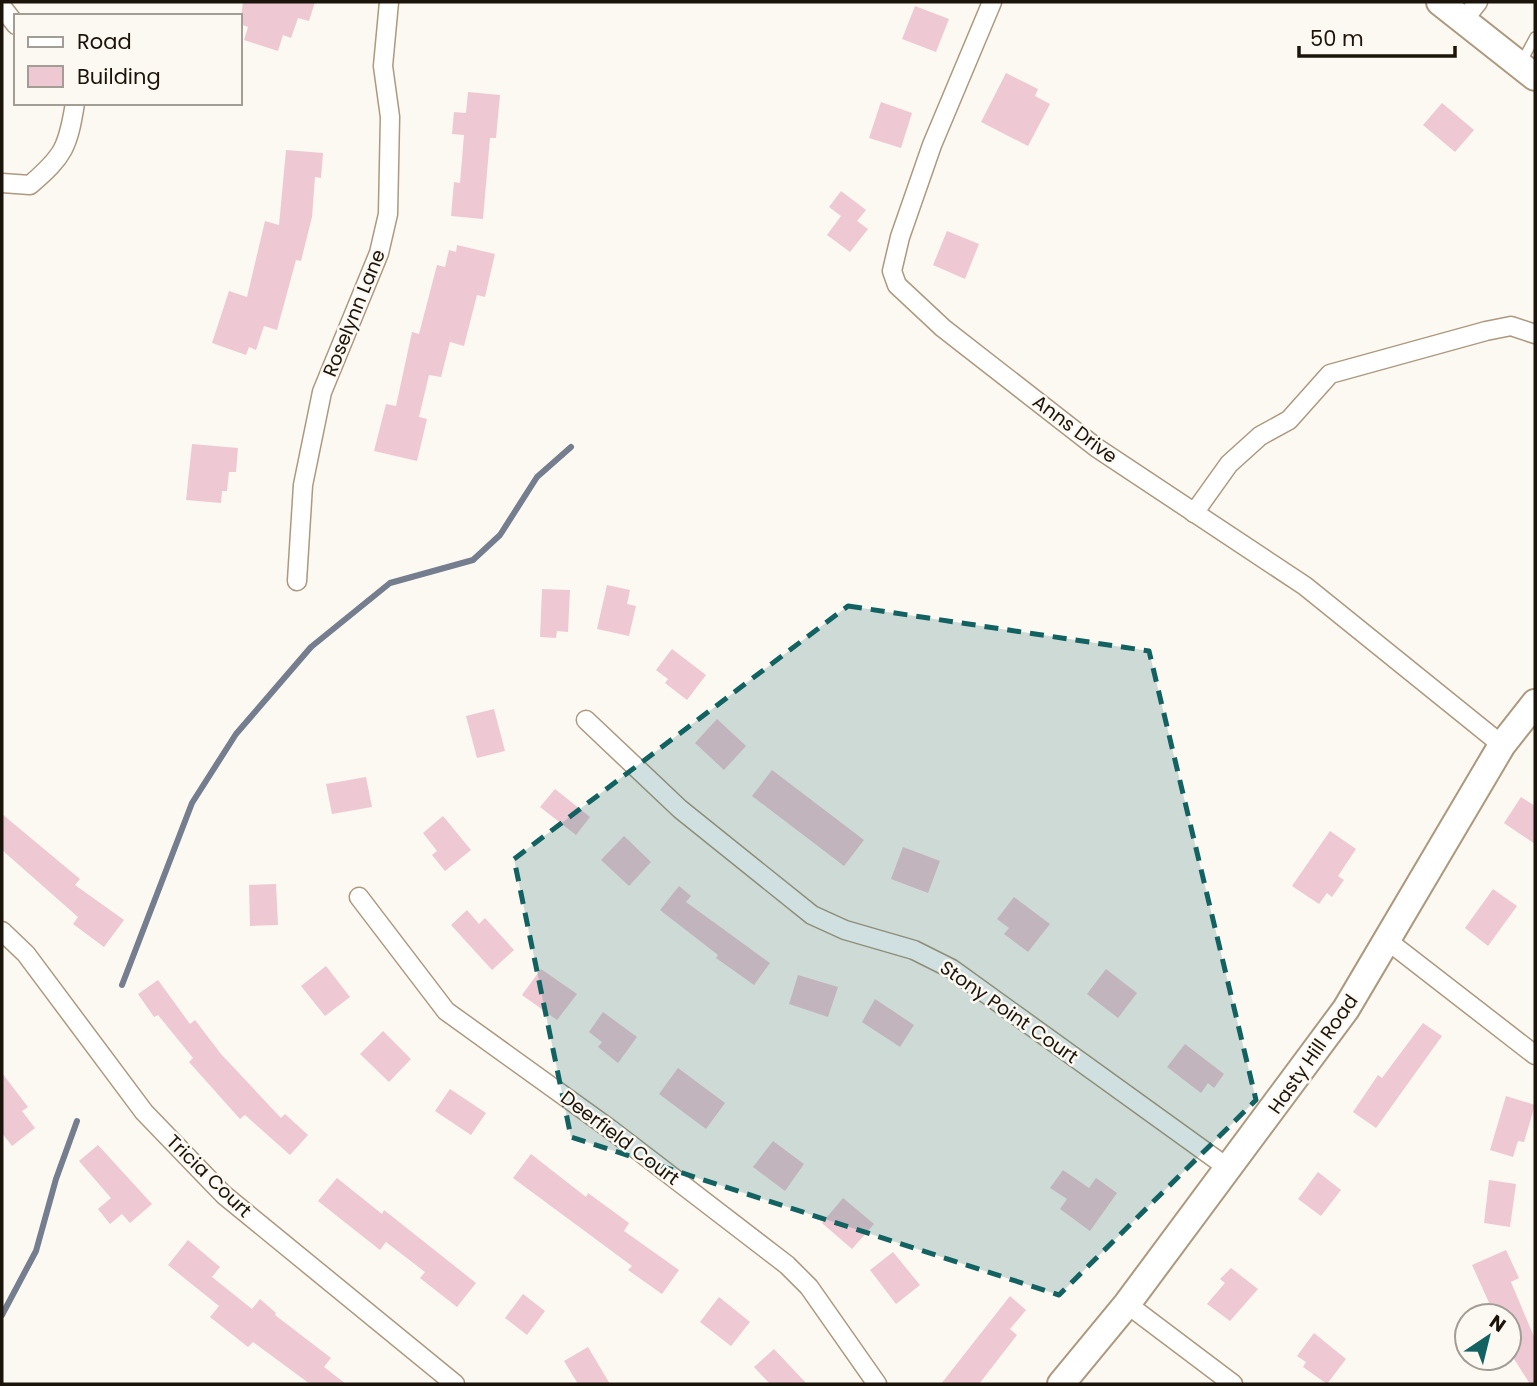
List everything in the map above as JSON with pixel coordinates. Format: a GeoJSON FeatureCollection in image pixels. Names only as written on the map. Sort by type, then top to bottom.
{"type":"FeatureCollection","features":[{"type":"Feature","properties":{"kind":"street","name":"Roselynn Lane"},"geometry":{"type":"LineString","coordinates":[[297,581],[303,485],[322,392],[379,253],[388,214],[390,117],[383,66],[390,2]]}},
{"type":"Feature","properties":{"kind":"street","name":"Anns Drive"},"geometry":{"type":"LineString","coordinates":[[992,2],[932,145],[900,237],[892,271],[897,285],[943,328],[1097,448],[1305,586],[1502,745]]}},
{"type":"Feature","properties":{"kind":"street"},"geometry":{"type":"LineString","coordinates":[[1440,2],[1470,12],[1531,55]]}},
{"type":"Feature","properties":{"kind":"street"},"geometry":{"type":"LineString","coordinates":[[2,7],[14,22]]}},
{"type":"Feature","properties":{"kind":"street"},"geometry":{"type":"LineString","coordinates":[[2,183],[30,186],[57,162],[69,136],[75,105]]}},
{"type":"Feature","properties":{"kind":"street"},"geometry":{"type":"LineString","coordinates":[[1194,513],[1228,464],[1260,436],[1289,420],[1330,374],[1511,326],[1535,334]]}},
{"type":"Feature","properties":{"kind":"street","name":"Hasty Hill Road"},"geometry":{"type":"LineString","coordinates":[[1061,1384],[1127,1304],[1303,1070],[1388,941],[1502,745],[1535,703]]}},
{"type":"Feature","properties":{"kind":"street","name":"Stony Point Court"},"geometry":{"type":"LineString","coordinates":[[586,720],[680,809],[812,915],[845,930],[914,950],[952,969],[1228,1168]]}},
{"type":"Feature","properties":{"kind":"street","name":"Deerfield Court"},"geometry":{"type":"LineString","coordinates":[[359,897],[446,1011],[610,1129],[787,1265],[809,1287],[877,1384]]}},
{"type":"Feature","properties":{"kind":"street","name":"Tricia Court"},"geometry":{"type":"LineString","coordinates":[[2,931],[26,954],[144,1112],[224,1195],[455,1384]]}},
{"type":"Feature","properties":{"kind":"street"},"geometry":{"type":"LineString","coordinates":[[1388,941],[1535,1055]]}},
{"type":"Feature","properties":{"kind":"street"},"geometry":{"type":"LineString","coordinates":[[1127,1304],[1233,1384]]}},
{"type":"Feature","properties":{"kind":"highlighted area"},"geometry":{"type":"Polygon","coordinates":[[[848,606],[1149,651],[1256,1100],[1059,1295],[571,1137],[514,859],[848,606]]]}},
{"type":"Feature","properties":{"kind":"building"},"geometry":{"type":"Polygon","coordinates":[[[243,2],[315,2],[309,21],[298,18],[291,38],[283,35],[278,51],[244,40],[248,27],[242,25],[243,2]]]}},
{"type":"Feature","properties":{"kind":"building"},"geometry":{"type":"Polygon","coordinates":[[[915,6],[949,19],[936,52],[902,39],[915,6]]]}},
{"type":"Feature","properties":{"kind":"building"},"geometry":{"type":"Polygon","coordinates":[[[1006,73],[1038,89],[1035,96],[1050,104],[1028,146],[981,122],[1006,73]]]}},
{"type":"Feature","properties":{"kind":"building"},"geometry":{"type":"Polygon","coordinates":[[[468,92],[500,95],[496,138],[490,138],[483,219],[451,216],[454,182],[460,183],[464,135],[452,134],[454,112],[466,113],[468,92]]]}},
{"type":"Feature","properties":{"kind":"building"},"geometry":{"type":"Polygon","coordinates":[[[881,102],[912,113],[901,148],[869,138],[881,102]]]}},
{"type":"Feature","properties":{"kind":"building"},"geometry":{"type":"Polygon","coordinates":[[[1442,103],[1474,130],[1455,152],[1423,125],[1442,103]]]}},
{"type":"Feature","properties":{"kind":"building"},"geometry":{"type":"Polygon","coordinates":[[[286,150],[323,153],[321,178],[315,177],[312,217],[301,261],[296,260],[277,330],[264,326],[256,350],[249,347],[246,355],[212,343],[229,291],[247,297],[265,221],[279,225],[286,150]]]}},
{"type":"Feature","properties":{"kind":"building"},"geometry":{"type":"Polygon","coordinates":[[[841,191],[866,210],[857,221],[868,229],[850,252],[827,235],[841,216],[829,207],[841,191]]]}},
{"type":"Feature","properties":{"kind":"building"},"geometry":{"type":"Polygon","coordinates":[[[947,231],[979,244],[965,279],[933,265],[947,231]]]}},
{"type":"Feature","properties":{"kind":"building"},"geometry":{"type":"Polygon","coordinates":[[[457,245],[495,254],[485,297],[477,295],[464,346],[450,342],[441,377],[429,375],[419,417],[427,419],[417,461],[374,451],[386,404],[396,406],[412,332],[419,334],[437,265],[445,267],[449,250],[456,252],[457,245]]]}},
{"type":"Feature","properties":{"kind":"building"},"geometry":{"type":"Polygon","coordinates":[[[192,444],[238,448],[236,472],[229,472],[227,491],[222,491],[221,503],[186,500],[192,444]]]}},
{"type":"Feature","properties":{"kind":"building"},"geometry":{"type":"Polygon","coordinates":[[[607,585],[630,590],[627,604],[636,606],[629,636],[597,629],[607,585]]]}},
{"type":"Feature","properties":{"kind":"building"},"geometry":{"type":"Polygon","coordinates":[[[542,589],[570,590],[568,632],[557,631],[556,638],[540,637],[542,589]]]}},
{"type":"Feature","properties":{"kind":"building"},"geometry":{"type":"Polygon","coordinates":[[[672,649],[706,675],[687,700],[665,683],[668,679],[656,670],[672,649]]]}},
{"type":"Feature","properties":{"kind":"building"},"geometry":{"type":"Polygon","coordinates":[[[494,709],[505,751],[477,758],[466,716],[494,709]]]}},
{"type":"Feature","properties":{"kind":"building"},"geometry":{"type":"Polygon","coordinates":[[[717,719],[746,746],[724,770],[695,743],[717,719]]]}},
{"type":"Feature","properties":{"kind":"building"},"geometry":{"type":"Polygon","coordinates":[[[772,770],[864,840],[844,866],[752,796],[772,770]]]}},
{"type":"Feature","properties":{"kind":"building"},"geometry":{"type":"Polygon","coordinates":[[[366,777],[372,807],[332,814],[326,784],[366,777]]]}},
{"type":"Feature","properties":{"kind":"building"},"geometry":{"type":"Polygon","coordinates":[[[555,789],[590,817],[576,835],[540,807],[555,789]]]}},
{"type":"Feature","properties":{"kind":"building"},"geometry":{"type":"Polygon","coordinates":[[[1521,797],[1535,806],[1535,844],[1504,823],[1521,797]]]}},
{"type":"Feature","properties":{"kind":"building"},"geometry":{"type":"Polygon","coordinates":[[[2,814],[80,879],[75,885],[124,920],[104,947],[73,924],[78,917],[2,850],[2,814]]]}},
{"type":"Feature","properties":{"kind":"building"},"geometry":{"type":"Polygon","coordinates":[[[443,816],[471,850],[445,871],[432,855],[437,851],[423,833],[443,816]]]}},
{"type":"Feature","properties":{"kind":"building"},"geometry":{"type":"Polygon","coordinates":[[[1330,831],[1356,849],[1338,876],[1344,880],[1332,897],[1327,893],[1319,904],[1292,886],[1330,831]]]}},
{"type":"Feature","properties":{"kind":"building"},"geometry":{"type":"Polygon","coordinates":[[[624,836],[651,862],[629,886],[601,860],[624,836]]]}},
{"type":"Feature","properties":{"kind":"building"},"geometry":{"type":"Polygon","coordinates":[[[903,847],[940,861],[928,893],[891,879],[903,847]]]}},
{"type":"Feature","properties":{"kind":"building"},"geometry":{"type":"Polygon","coordinates":[[[276,884],[278,925],[250,926],[249,885],[276,884]]]}},
{"type":"Feature","properties":{"kind":"building"},"geometry":{"type":"Polygon","coordinates":[[[679,886],[691,896],[686,902],[770,963],[754,985],[716,958],[718,955],[660,910],[679,886]]]}},
{"type":"Feature","properties":{"kind":"building"},"geometry":{"type":"Polygon","coordinates":[[[1493,889],[1517,906],[1488,946],[1465,928],[1493,889]]]}},
{"type":"Feature","properties":{"kind":"building"},"geometry":{"type":"Polygon","coordinates":[[[1014,897],[1050,924],[1028,952],[1004,934],[1009,928],[997,919],[1014,897]]]}},
{"type":"Feature","properties":{"kind":"building"},"geometry":{"type":"Polygon","coordinates":[[[467,910],[479,924],[485,918],[514,950],[492,970],[451,925],[467,910]]]}},
{"type":"Feature","properties":{"kind":"building"},"geometry":{"type":"Polygon","coordinates":[[[326,966],[350,997],[325,1016],[301,986],[326,966]]]}},
{"type":"Feature","properties":{"kind":"building"},"geometry":{"type":"Polygon","coordinates":[[[541,969],[577,994],[557,1020],[522,995],[541,969]]]}},
{"type":"Feature","properties":{"kind":"building"},"geometry":{"type":"Polygon","coordinates":[[[1106,969],[1137,993],[1118,1018],[1087,994],[1106,969]]]}},
{"type":"Feature","properties":{"kind":"building"},"geometry":{"type":"Polygon","coordinates":[[[798,975],[838,987],[828,1017],[789,1004],[798,975]]]}},
{"type":"Feature","properties":{"kind":"building"},"geometry":{"type":"Polygon","coordinates":[[[158,980],[190,1024],[195,1020],[221,1054],[281,1118],[285,1114],[308,1135],[290,1155],[245,1115],[240,1119],[189,1062],[193,1058],[158,1015],[154,1017],[138,994],[158,980]]]}},
{"type":"Feature","properties":{"kind":"building"},"geometry":{"type":"Polygon","coordinates":[[[875,999],[914,1025],[900,1047],[862,1022],[875,999]]]}},
{"type":"Feature","properties":{"kind":"building"},"geometry":{"type":"Polygon","coordinates":[[[603,1012],[637,1037],[618,1063],[598,1047],[602,1042],[589,1032],[603,1012]]]}},
{"type":"Feature","properties":{"kind":"building"},"geometry":{"type":"Polygon","coordinates":[[[1423,1023],[1442,1036],[1376,1128],[1353,1112],[1378,1075],[1382,1078],[1423,1023]]]}},
{"type":"Feature","properties":{"kind":"building"},"geometry":{"type":"Polygon","coordinates":[[[383,1031],[411,1059],[389,1082],[360,1054],[383,1031]]]}},
{"type":"Feature","properties":{"kind":"building"},"geometry":{"type":"Polygon","coordinates":[[[1185,1044],[1224,1074],[1214,1088],[1208,1083],[1201,1093],[1167,1067],[1185,1044]]]}},
{"type":"Feature","properties":{"kind":"building"},"geometry":{"type":"Polygon","coordinates":[[[678,1068],[725,1103],[706,1129],[659,1094],[678,1068]]]}},
{"type":"Feature","properties":{"kind":"building"},"geometry":{"type":"Polygon","coordinates":[[[2,1073],[28,1107],[22,1111],[35,1128],[12,1146],[2,1133],[2,1073]]]}},
{"type":"Feature","properties":{"kind":"building"},"geometry":{"type":"Polygon","coordinates":[[[450,1089],[486,1113],[471,1135],[435,1111],[450,1089]]]}},
{"type":"Feature","properties":{"kind":"building"},"geometry":{"type":"Polygon","coordinates":[[[1506,1096],[1535,1105],[1524,1142],[1518,1141],[1513,1157],[1490,1150],[1506,1096]]]}},
{"type":"Feature","properties":{"kind":"building"},"geometry":{"type":"Polygon","coordinates":[[[773,1141],[804,1164],[785,1191],[753,1167],[773,1141]]]}},
{"type":"Feature","properties":{"kind":"building"},"geometry":{"type":"Polygon","coordinates":[[[98,1145],[152,1204],[130,1223],[122,1214],[110,1224],[98,1209],[111,1198],[79,1161],[98,1145]]]}},
{"type":"Feature","properties":{"kind":"building"},"geometry":{"type":"Polygon","coordinates":[[[531,1154],[586,1197],[588,1193],[629,1223],[624,1231],[679,1270],[662,1294],[628,1270],[632,1266],[513,1178],[531,1154]]]}},
{"type":"Feature","properties":{"kind":"building"},"geometry":{"type":"Polygon","coordinates":[[[1063,1170],[1089,1188],[1096,1178],[1117,1193],[1090,1231],[1060,1209],[1067,1199],[1050,1188],[1063,1170]]]}},
{"type":"Feature","properties":{"kind":"building"},"geometry":{"type":"Polygon","coordinates":[[[1318,1172],[1341,1190],[1321,1216],[1298,1199],[1318,1172]]]}},
{"type":"Feature","properties":{"kind":"building"},"geometry":{"type":"Polygon","coordinates":[[[337,1178],[382,1214],[384,1210],[476,1283],[457,1307],[420,1278],[425,1272],[386,1242],[380,1250],[318,1201],[337,1178]]]}},
{"type":"Feature","properties":{"kind":"building"},"geometry":{"type":"Polygon","coordinates":[[[1489,1180],[1516,1184],[1510,1227],[1484,1223],[1489,1180]]]}},
{"type":"Feature","properties":{"kind":"building"},"geometry":{"type":"Polygon","coordinates":[[[843,1198],[874,1224],[852,1249],[822,1223],[843,1198]]]}},
{"type":"Feature","properties":{"kind":"building"},"geometry":{"type":"Polygon","coordinates":[[[188,1240],[220,1267],[212,1277],[252,1309],[260,1299],[275,1315],[331,1358],[324,1367],[346,1384],[310,1384],[253,1342],[248,1347],[210,1317],[219,1306],[168,1265],[188,1240]]]}},
{"type":"Feature","properties":{"kind":"building"},"geometry":{"type":"Polygon","coordinates":[[[1506,1250],[1519,1278],[1511,1282],[1519,1302],[1489,1302],[1472,1265],[1506,1250]]]}},
{"type":"Feature","properties":{"kind":"building"},"geometry":{"type":"Polygon","coordinates":[[[893,1252],[920,1285],[896,1304],[870,1270],[893,1252]]]}},
{"type":"Feature","properties":{"kind":"building"},"geometry":{"type":"Polygon","coordinates":[[[1231,1268],[1258,1289],[1230,1321],[1207,1304],[1225,1283],[1220,1279],[1231,1268]]]}},
{"type":"Feature","properties":{"kind":"building"},"geometry":{"type":"Polygon","coordinates":[[[523,1294],[545,1311],[527,1335],[505,1318],[523,1294]]]}},
{"type":"Feature","properties":{"kind":"building"},"geometry":{"type":"Polygon","coordinates":[[[1010,1296],[1026,1310],[1010,1329],[1017,1335],[979,1384],[941,1384],[1010,1296]]]}},
{"type":"Feature","properties":{"kind":"building"},"geometry":{"type":"Polygon","coordinates":[[[719,1297],[750,1322],[731,1346],[700,1322],[719,1297]]]}},
{"type":"Feature","properties":{"kind":"building"},"geometry":{"type":"Polygon","coordinates":[[[1523,1310],[1535,1339],[1535,1384],[1530,1384],[1522,1372],[1523,1310]]]}},
{"type":"Feature","properties":{"kind":"building"},"geometry":{"type":"Polygon","coordinates":[[[1314,1333],[1346,1359],[1327,1384],[1303,1367],[1306,1362],[1297,1356],[1314,1333]]]}},
{"type":"Feature","properties":{"kind":"building"},"geometry":{"type":"Polygon","coordinates":[[[588,1347],[610,1384],[578,1384],[564,1361],[588,1347]]]}},
{"type":"Feature","properties":{"kind":"building"},"geometry":{"type":"Polygon","coordinates":[[[774,1349],[807,1384],[770,1384],[754,1367],[774,1349]]]}},
{"type":"Feature","properties":{"kind":"waterway"},"geometry":{"type":"LineString","coordinates":[[122,985],[192,803],[236,734],[311,647],[390,583],[473,560],[500,535],[537,477],[571,447]]}},
{"type":"Feature","properties":{"kind":"waterway"},"geometry":{"type":"LineString","coordinates":[[2,1315],[36,1251],[56,1179],[77,1121]]}}]}
